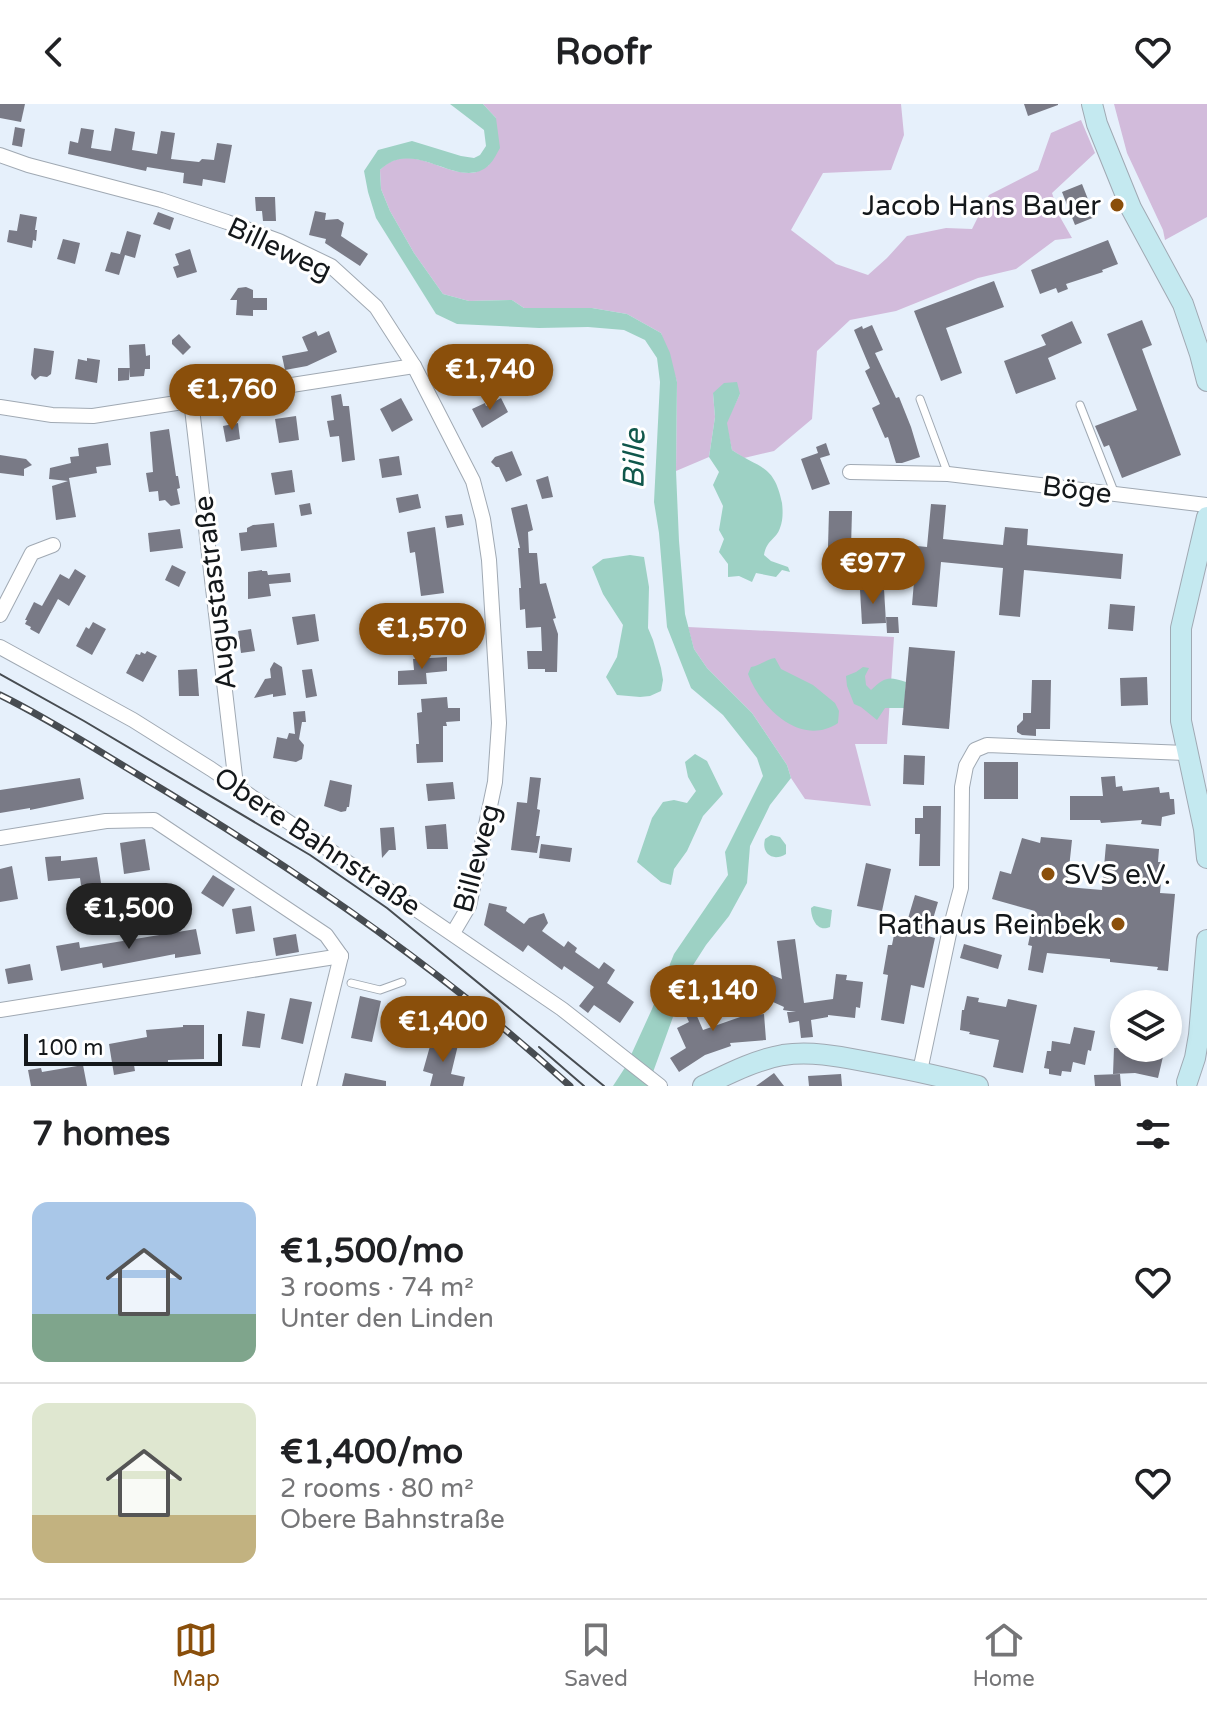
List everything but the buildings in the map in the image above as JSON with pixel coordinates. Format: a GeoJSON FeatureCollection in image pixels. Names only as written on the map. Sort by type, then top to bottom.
{"type":"FeatureCollection","features":[{"type":"Feature","properties":{"kind":"main road"},"geometry":{"type":"LineString","coordinates":[[1092,104],[1131,208],[1183,304],[1207,381]]}},
{"type":"Feature","properties":{"kind":"main road"},"geometry":{"type":"LineString","coordinates":[[1207,517],[1181,628],[1181,721],[1204,829],[1207,858]]}},
{"type":"Feature","properties":{"kind":"main road"},"geometry":{"type":"LineString","coordinates":[[1207,940],[1201,1058],[1207,1070]]}},
{"type":"Feature","properties":{"kind":"main road"},"geometry":{"type":"LineString","coordinates":[[1186,1085],[1202,1028]]}},
{"type":"Feature","properties":{"kind":"main road"},"geometry":{"type":"LineString","coordinates":[[703,1086],[729,1080],[769,1059],[802,1054],[827,1055],[920,1071],[978,1086]]}},
{"type":"Feature","properties":{"kind":"main road"},"geometry":{"type":"LineString","coordinates":[[1186,1085],[1207,1076]]}},
{"type":"Feature","properties":{"kind":"street","name":"Billeweg"},"geometry":{"type":"LineString","coordinates":[[0,155],[161,200],[227,222],[279,241],[331,266],[376,307],[414,366],[473,481],[489,560],[499,723],[495,782],[469,906],[453,933]]}},
{"type":"Feature","properties":{"kind":"street"},"geometry":{"type":"LineString","coordinates":[[0,407],[52,415],[93,416],[414,366]]}},
{"type":"Feature","properties":{"kind":"street","name":"Augustastraße"},"geometry":{"type":"LineString","coordinates":[[191,400],[236,785]]}},
{"type":"Feature","properties":{"kind":"street","name":"Böge"},"geometry":{"type":"LineString","coordinates":[[850,472],[948,474],[1207,505]]}},
{"type":"Feature","properties":{"kind":"street"},"geometry":{"type":"LineString","coordinates":[[0,615],[32,553],[53,545]]}},
{"type":"Feature","properties":{"kind":"street","name":"Obere Bahnstraße"},"geometry":{"type":"LineString","coordinates":[[0,647],[133,720],[236,785],[562,1009],[660,1086]]}},
{"type":"Feature","properties":{"kind":"street"},"geometry":{"type":"LineString","coordinates":[[920,1071],[961,888],[962,787],[966,766],[975,750],[987,745],[1186,753]]}},
{"type":"Feature","properties":{"kind":"street"},"geometry":{"type":"LineString","coordinates":[[0,838],[106,821],[154,820],[326,935],[341,956],[309,1086]]}},
{"type":"Feature","properties":{"kind":"street"},"geometry":{"type":"LineString","coordinates":[[0,1010],[341,956]]}},
{"type":"Feature","properties":{"kind":"lane"},"geometry":{"type":"LineString","coordinates":[[920,399],[948,474]]}},
{"type":"Feature","properties":{"kind":"lane"},"geometry":{"type":"LineString","coordinates":[[1080,405],[1115,494]]}},
{"type":"Feature","properties":{"kind":"lane"},"geometry":{"type":"LineString","coordinates":[[351,983],[380,990],[402,982]]}},
{"type":"Feature","properties":{"kind":"shaded area"},"geometry":{"type":"Polygon","coordinates":[[[450,104],[483,104],[496,118],[500,148],[497,154],[489,165],[477,172],[465,173],[422,160],[407,158],[393,161],[380,170],[381,189],[390,211],[443,294],[469,301],[512,300],[524,308],[592,308],[627,314],[661,333],[677,382],[679,541],[685,614],[694,649],[707,668],[752,713],[787,765],[791,778],[770,805],[750,846],[747,883],[729,916],[690,970],[648,1086],[613,1086],[626,1066],[674,954],[728,875],[725,852],[763,776],[757,758],[723,715],[691,688],[667,627],[654,502],[660,382],[657,358],[645,340],[624,330],[457,324],[436,314],[376,218],[364,171],[378,150],[412,141],[474,158],[486,146],[484,130],[450,104]]]}},
{"type":"Feature","properties":{"kind":"shaded area"},"geometry":{"type":"Polygon","coordinates":[[[483,104],[901,104],[904,135],[891,170],[823,173],[791,230],[836,264],[868,275],[907,236],[946,228],[972,229],[989,195],[1038,170],[1051,133],[1081,120],[1095,153],[1052,193],[1060,217],[1072,238],[1055,240],[1016,269],[978,278],[896,311],[850,320],[817,351],[812,419],[774,451],[744,458],[732,450],[726,423],[740,394],[713,393],[715,417],[709,457],[676,471],[677,382],[661,333],[627,314],[592,308],[524,308],[512,300],[469,301],[443,294],[390,211],[381,189],[380,170],[391,162],[413,158],[471,173],[489,165],[496,118],[483,104]]]}},
{"type":"Feature","properties":{"kind":"shaded area"},"geometry":{"type":"Polygon","coordinates":[[[1114,104],[1207,104],[1207,217],[1165,240],[1127,153],[1114,104]]]}},
{"type":"Feature","properties":{"kind":"shaded area"},"geometry":{"type":"Polygon","coordinates":[[[737,382],[740,394],[727,423],[732,450],[764,469],[775,481],[782,503],[782,519],[764,555],[788,567],[790,572],[782,570],[776,577],[756,573],[752,582],[739,576],[728,577],[728,564],[719,552],[724,539],[719,530],[723,506],[713,485],[719,472],[709,457],[715,417],[713,393],[724,383],[737,382]]]}},
{"type":"Feature","properties":{"kind":"shaded area"},"geometry":{"type":"Polygon","coordinates":[[[630,555],[644,557],[649,587],[648,628],[663,680],[661,691],[650,696],[617,695],[606,677],[617,657],[623,625],[603,594],[592,567],[603,559],[630,555]]]}},
{"type":"Feature","properties":{"kind":"shaded area"},"geometry":{"type":"Polygon","coordinates":[[[688,627],[894,637],[887,744],[855,744],[871,806],[805,799],[791,778],[787,765],[752,713],[707,668],[694,649],[688,627]]]}},
{"type":"Feature","properties":{"kind":"shaded area"},"geometry":{"type":"Polygon","coordinates":[[[775,658],[781,669],[813,685],[835,703],[839,711],[838,723],[810,731],[796,727],[772,711],[748,674],[751,667],[775,658]]]}},
{"type":"Feature","properties":{"kind":"shaded area"},"geometry":{"type":"Polygon","coordinates":[[[863,667],[869,668],[865,676],[866,685],[871,690],[887,679],[906,682],[904,708],[885,708],[877,720],[854,704],[846,676],[863,667]]]}},
{"type":"Feature","properties":{"kind":"shaded area"},"geometry":{"type":"Polygon","coordinates":[[[695,754],[707,761],[723,794],[703,816],[687,851],[674,869],[671,885],[661,882],[637,862],[652,818],[663,802],[674,800],[687,803],[696,791],[688,777],[685,762],[695,754]]]}},
{"type":"Feature","properties":{"kind":"shaded area"},"geometry":{"type":"Polygon","coordinates":[[[771,835],[780,837],[786,845],[786,854],[773,857],[766,852],[765,839],[771,835]]]}},
{"type":"Feature","properties":{"kind":"shaded area"},"geometry":{"type":"Polygon","coordinates":[[[814,906],[832,910],[830,927],[822,928],[816,924],[811,912],[814,906]]]}},
{"type":"Feature","properties":{"kind":"tram line"},"geometry":{"type":"LineString","coordinates":[[0,674],[310,855],[387,908],[604,1086]]}},
{"type":"Feature","properties":{"kind":"tram line"},"geometry":{"type":"LineString","coordinates":[[539,1047],[584,1086]]}},
{"type":"Feature","properties":{"kind":"railway"},"geometry":{"type":"LineString","coordinates":[[0,695],[69,733],[306,881],[468,999],[570,1086]]}},
{"type":"Feature","properties":{"kind":"place","name":"Jacob Hans Bauer"},"geometry":{"type":"Point","coordinates":[1117,205]}},
{"type":"Feature","properties":{"kind":"place","name":"SVS e.V."},"geometry":{"type":"Point","coordinates":[1048,874]}},
{"type":"Feature","properties":{"kind":"place","name":"Rathaus Reinbek"},"geometry":{"type":"Point","coordinates":[1118,924]}},
{"type":"Feature","properties":{"kind":"water label","name":"Bille"},"geometry":{"type":"Point","coordinates":[634,459]}}]}
